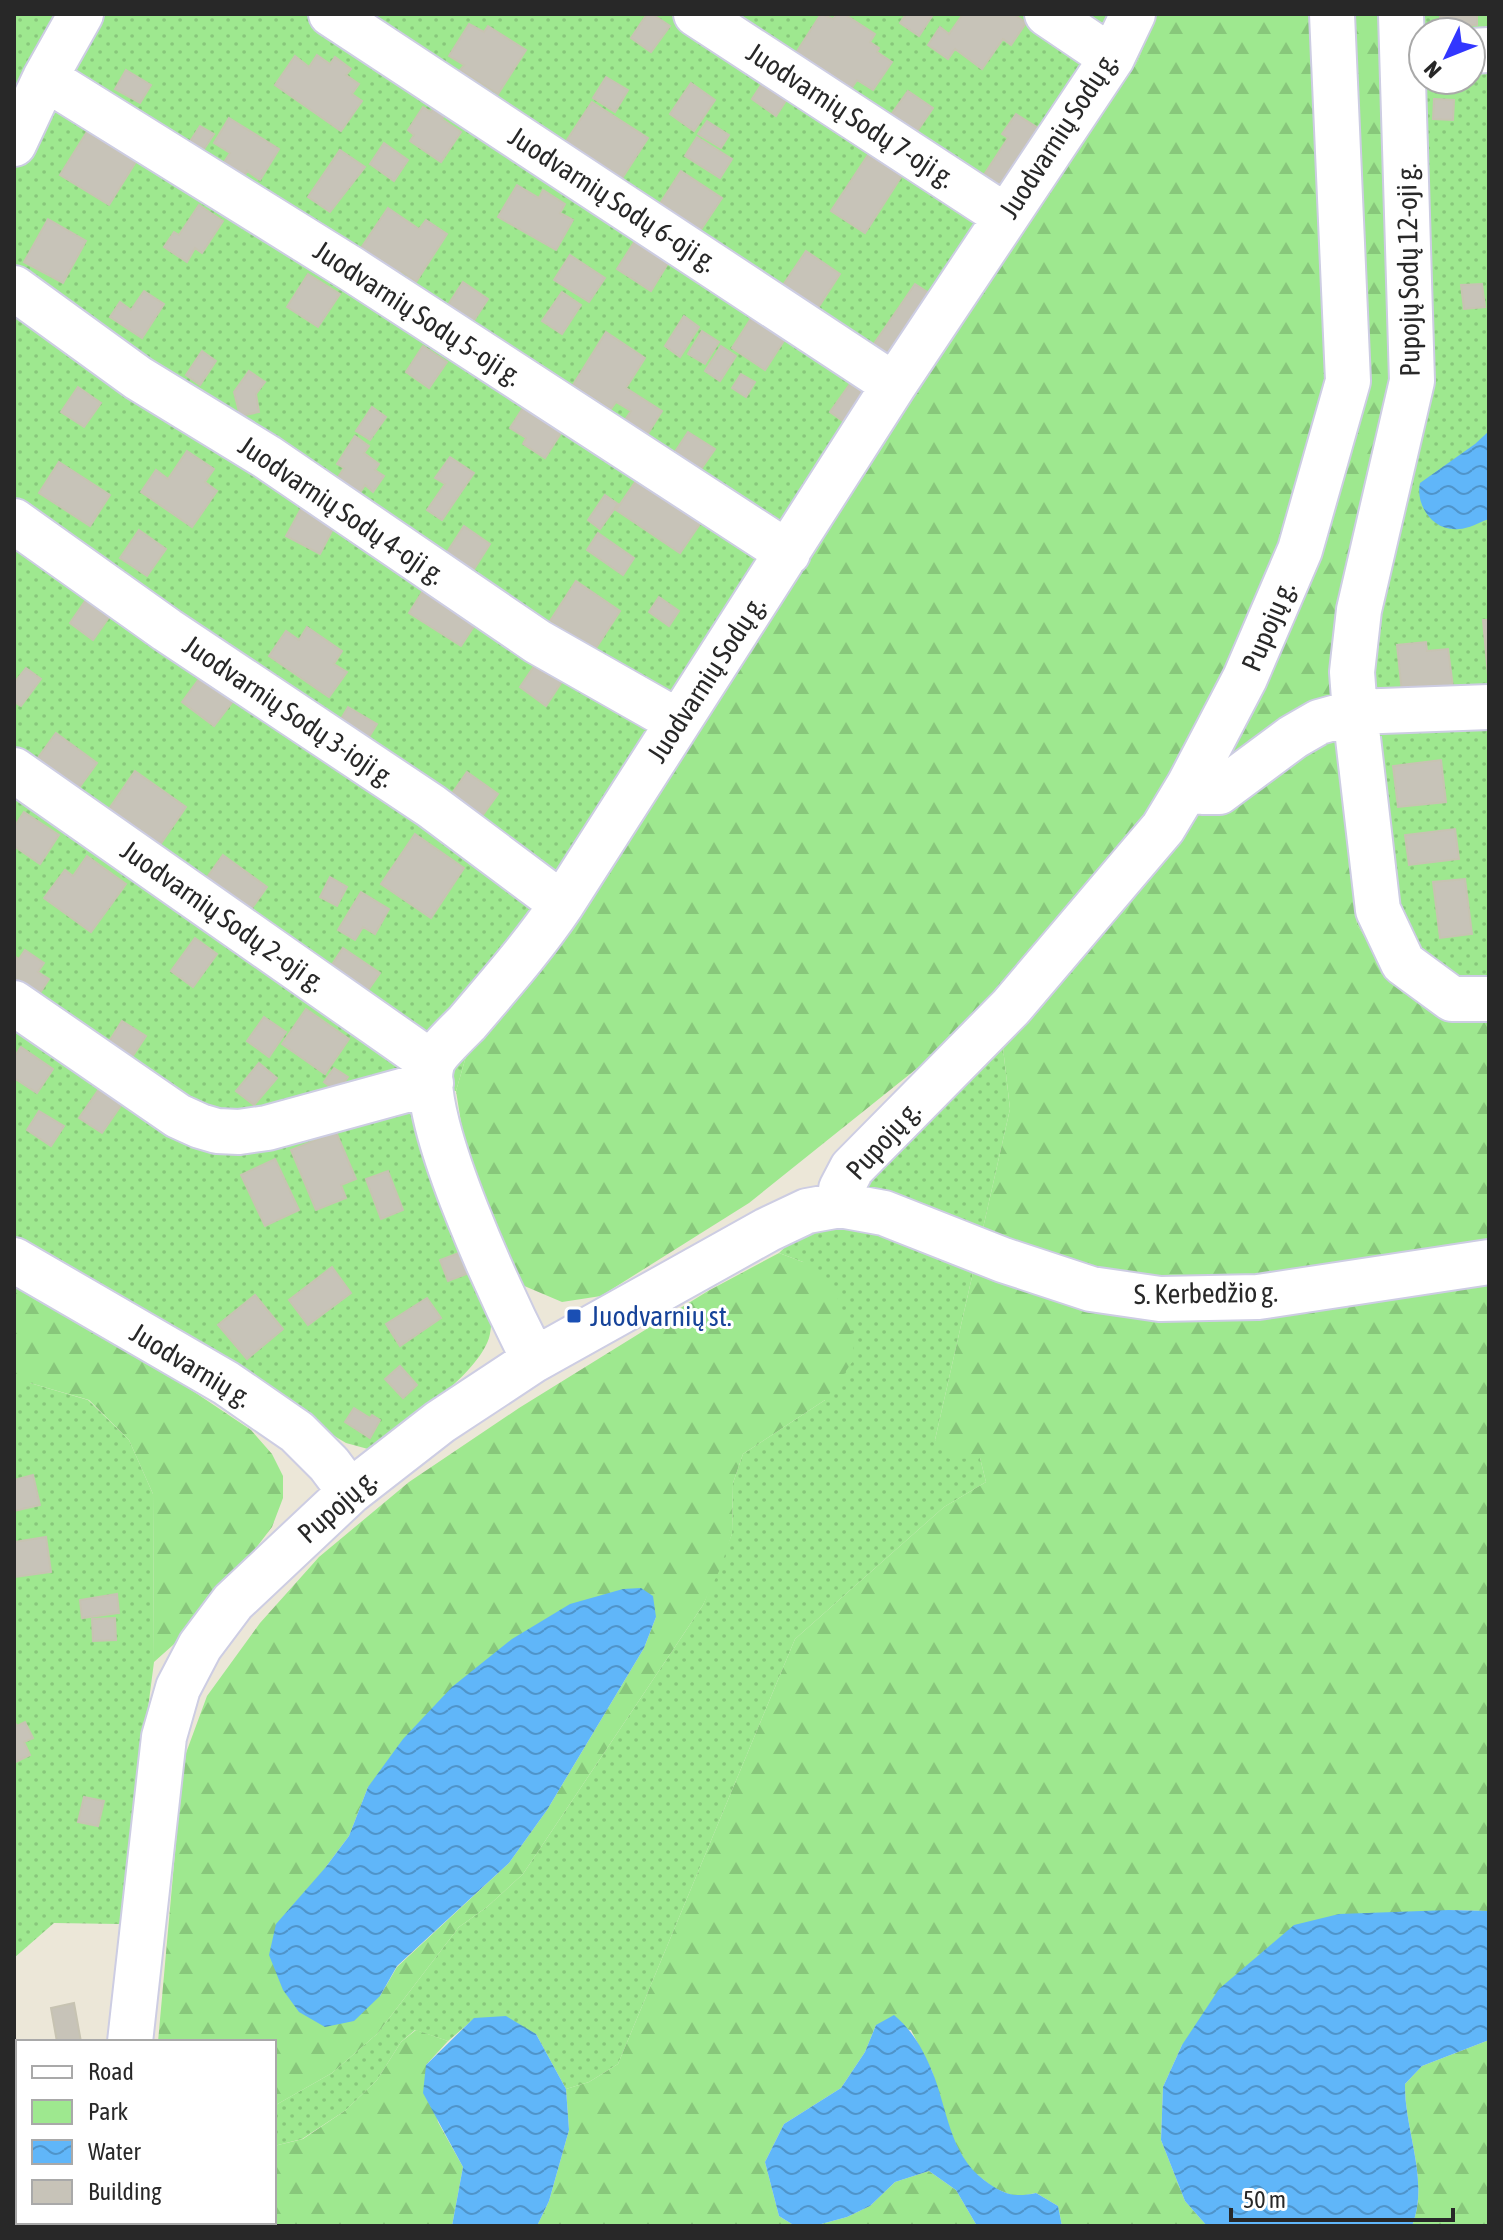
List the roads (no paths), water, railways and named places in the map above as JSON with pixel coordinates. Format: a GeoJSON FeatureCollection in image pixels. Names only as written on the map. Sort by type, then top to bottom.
{"type":"FeatureCollection","features":[{"type":"Feature","properties":{"kind":"street"},"geometry":{"type":"LineString","coordinates":[[14,144],[45,78],[81,14]]}},
{"type":"Feature","properties":{"kind":"street","name":"Juodvarnių Sodų 6-oji g."},"geometry":{"type":"LineString","coordinates":[[331,14],[894,385]]}},
{"type":"Feature","properties":{"kind":"street","name":"Juodvarnių Sodų 7-oji g."},"geometry":{"type":"LineString","coordinates":[[696,14],[1005,216]]}},
{"type":"Feature","properties":{"kind":"street"},"geometry":{"type":"LineString","coordinates":[[1047,14],[1112,58]]}},
{"type":"Feature","properties":{"kind":"street","name":"Juodvarnių Sodų g."},"geometry":{"type":"LineString","coordinates":[[431,1073],[537,941],[562,904],[894,385],[1112,58],[1133,14]]}},
{"type":"Feature","properties":{"kind":"street","name":"Pupojų g."},"geometry":{"type":"LineString","coordinates":[[130,2040],[164,1737],[178,1688],[200,1646],[233,1602],[350,1492],[440,1422],[534,1360],[767,1230],[807,1211],[840,1205],[841,1189],[852,1168],[1011,1007],[1154,839],[1189,785],[1245,678],[1300,550],[1348,381],[1332,14]]}},
{"type":"Feature","properties":{"kind":"street","name":"Juodvarnių Sodų 5-oji g."},"geometry":{"type":"LineString","coordinates":[[45,78],[350,268],[788,553]]}},
{"type":"Feature","properties":{"kind":"street","name":"Pupojų Sodų 12-oji g."},"geometry":{"type":"LineString","coordinates":[[1409,96],[1412,381],[1359,610],[1352,672],[1355,712],[1378,910],[1403,963],[1452,999],[1489,999]]}},
{"type":"Feature","properties":{"kind":"street","name":"Juodvarnių Sodų 4-oji g."},"geometry":{"type":"LineString","coordinates":[[14,288],[138,378],[267,457],[538,642],[677,721]]}},
{"type":"Feature","properties":{"kind":"street","name":"Juodvarnių Sodų 3-ioji g."},"geometry":{"type":"LineString","coordinates":[[14,521],[167,630],[431,806],[562,904]]}},
{"type":"Feature","properties":{"kind":"street"},"geometry":{"type":"LineString","coordinates":[[1189,785],[1202,792],[1219,792],[1293,737],[1319,722],[1355,712],[1489,707]]}},
{"type":"Feature","properties":{"kind":"street","name":"Juodvarnių Sodų 2-oji g."},"geometry":{"type":"LineString","coordinates":[[14,770],[431,1073]]}},
{"type":"Feature","properties":{"kind":"street"},"geometry":{"type":"LineString","coordinates":[[14,1003],[178,1116],[217,1131],[267,1128],[431,1073],[431,1101],[452,1174],[504,1301],[534,1360]]}},
{"type":"Feature","properties":{"kind":"street","name":"S. Kerbedžio g."},"geometry":{"type":"LineString","coordinates":[[840,1205],[884,1213],[1003,1260],[1091,1289],[1160,1299],[1258,1297],[1489,1262]]}},
{"type":"Feature","properties":{"kind":"street","name":"Juodvarnių g."},"geometry":{"type":"LineString","coordinates":[[14,1260],[226,1383],[273,1415],[297,1432],[318,1453],[350,1492]]}},
{"type":"Feature","properties":{"kind":"water"},"geometry":{"type":"Polygon","coordinates":[[[1489,431],[1489,519],[1463,529],[1441,526],[1423,508],[1420,483],[1489,431]]]}},
{"type":"Feature","properties":{"kind":"water"},"geometry":{"type":"Polygon","coordinates":[[[641,1588],[653,1596],[656,1617],[644,1648],[547,1810],[509,1863],[397,1966],[380,1996],[354,2021],[325,2027],[299,2012],[283,1990],[269,1955],[276,1924],[349,1836],[368,1787],[403,1739],[452,1687],[512,1639],[570,1604],[623,1589],[641,1588]]]}},
{"type":"Feature","properties":{"kind":"water"},"geometry":{"type":"Polygon","coordinates":[[[1489,1911],[1489,2040],[1422,2066],[1405,2084],[1418,2191],[1412,2226],[1207,2226],[1185,2201],[1161,2140],[1163,2087],[1182,2045],[1219,1989],[1294,1925],[1339,1914],[1489,1911]]]}},
{"type":"Feature","properties":{"kind":"water"},"geometry":{"type":"Polygon","coordinates":[[[894,2015],[912,2034],[925,2055],[956,2144],[972,2169],[1003,2192],[1014,2195],[1036,2193],[1058,2206],[1062,2226],[977,2226],[956,2190],[929,2171],[895,2182],[870,2206],[847,2217],[814,2226],[795,2226],[779,2216],[765,2162],[784,2124],[841,2088],[865,2052],[876,2025],[894,2015]]]}},
{"type":"Feature","properties":{"kind":"water"},"geometry":{"type":"Polygon","coordinates":[[[506,2016],[536,2034],[566,2089],[569,2130],[549,2201],[537,2226],[452,2226],[463,2167],[423,2093],[426,2065],[474,2018],[506,2016]]]}},
{"type":"Feature","properties":{"kind":"place","name":"Juodvarnių st."},"geometry":{"type":"Point","coordinates":[574,1316]}}]}
